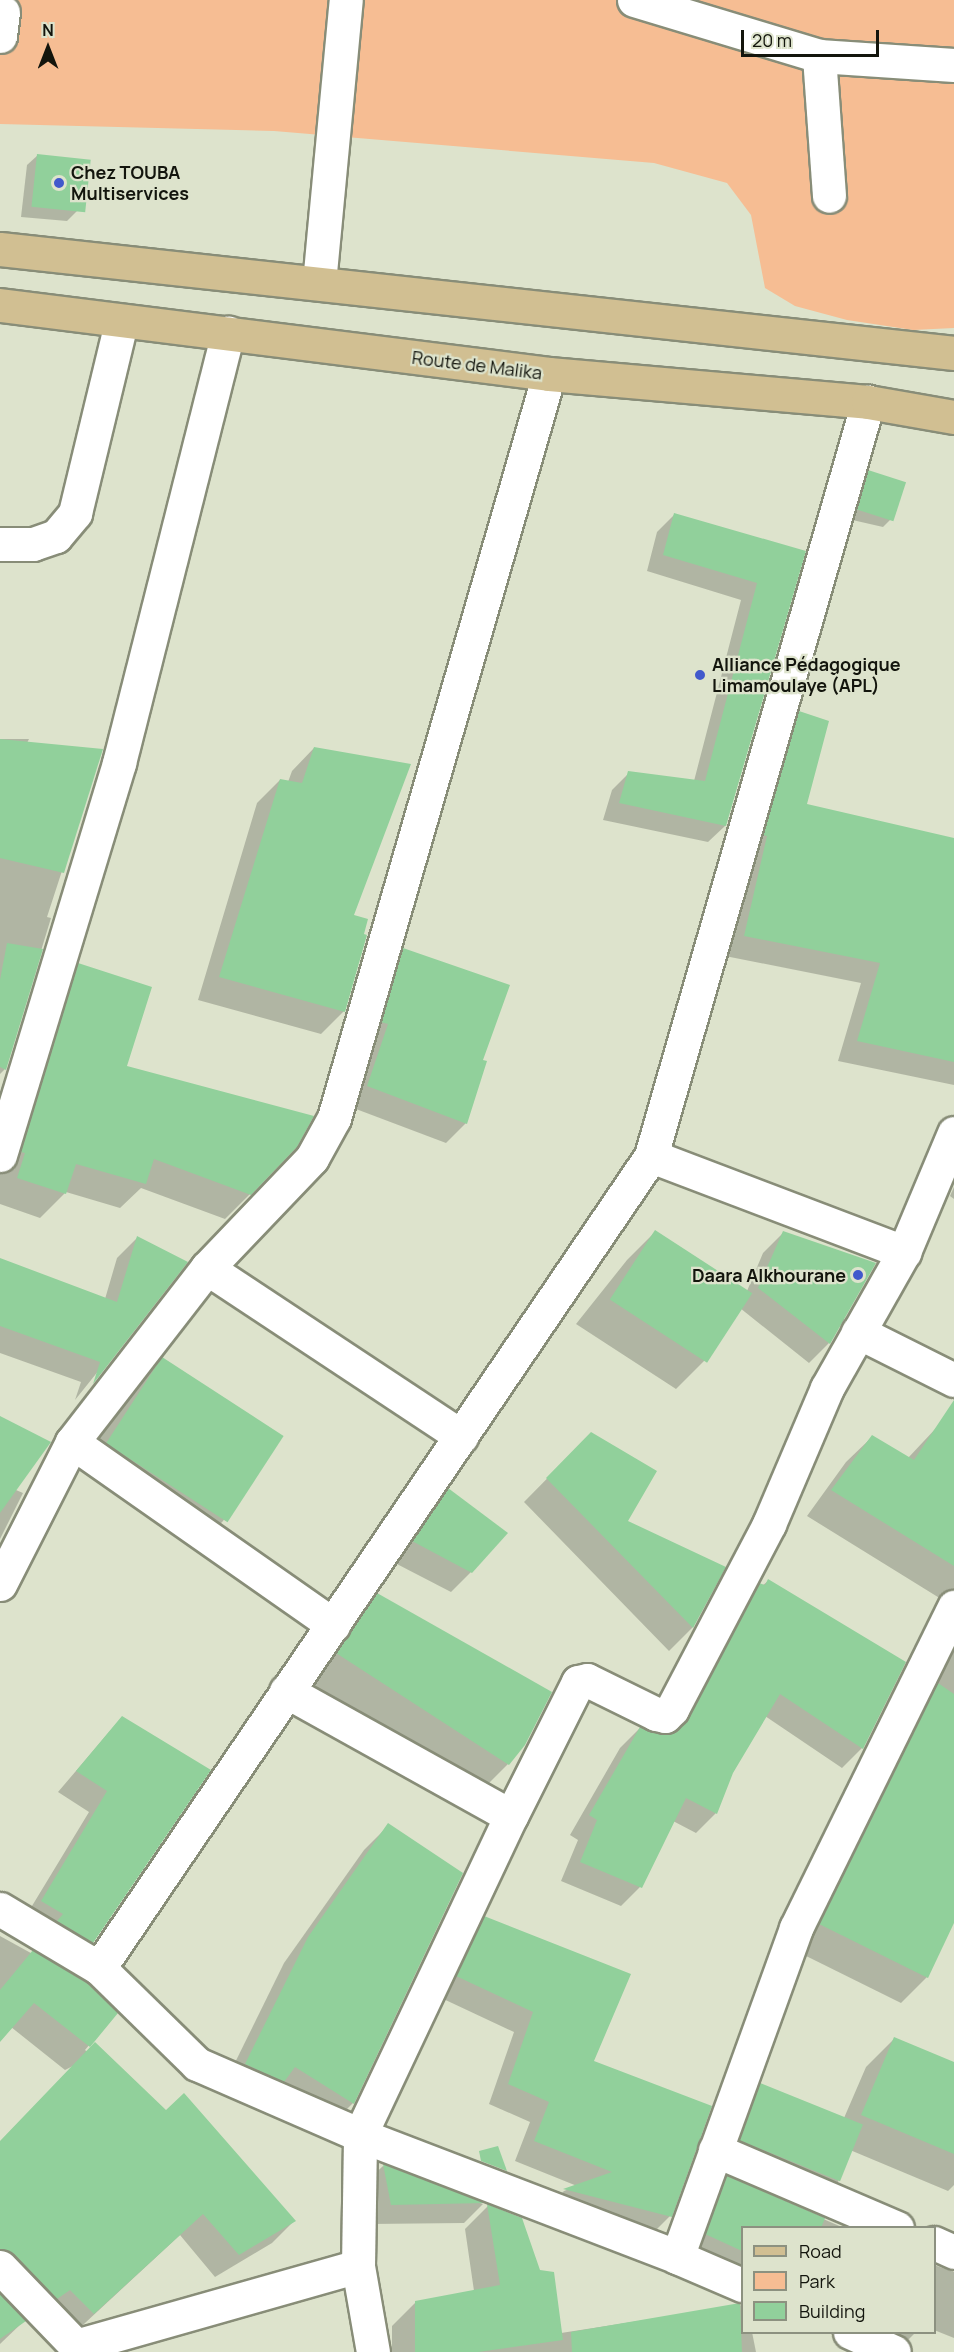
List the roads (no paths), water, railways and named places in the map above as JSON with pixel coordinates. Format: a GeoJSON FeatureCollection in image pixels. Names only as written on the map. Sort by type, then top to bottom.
{"type":"FeatureCollection","features":[{"type":"Feature","properties":{"kind":"main road"},"geometry":{"type":"LineString","coordinates":[[0,249],[954,353]]}},
{"type":"Feature","properties":{"kind":"main road","name":"Route de Malika"},"geometry":{"type":"LineString","coordinates":[[0,305],[121,323],[228,333],[549,374],[868,402],[954,417]]}},
{"type":"Feature","properties":{"kind":"street"},"geometry":{"type":"LineString","coordinates":[[319,283],[346,0]]}},
{"type":"Feature","properties":{"kind":"street"},"geometry":{"type":"LineString","coordinates":[[634,0],[819,56],[954,65]]}},
{"type":"Feature","properties":{"kind":"street"},"geometry":{"type":"LineString","coordinates":[[819,56],[828,196]]}},
{"type":"Feature","properties":{"kind":"street"},"geometry":{"type":"LineString","coordinates":[[0,544],[33,544],[56,536],[75,513],[121,323]]}},
{"type":"Feature","properties":{"kind":"street"},"geometry":{"type":"LineString","coordinates":[[0,1155],[9,1094],[119,763],[228,333]]}},
{"type":"Feature","properties":{"kind":"street"},"geometry":{"type":"LineString","coordinates":[[0,1584],[72,1442],[207,1268],[312,1158],[334,1118],[549,374]]}},
{"type":"Feature","properties":{"kind":"street"},"geometry":{"type":"LineString","coordinates":[[99,1968],[651,1156],[868,402]]}},
{"type":"Feature","properties":{"kind":"street"},"geometry":{"type":"LineString","coordinates":[[373,2352],[358,2266],[360,2135],[511,1816],[578,1682],[586,1680],[656,1714],[665,1716],[672,1709],[769,1524],[827,1388],[904,1252],[954,1132]]}},
{"type":"Feature","properties":{"kind":"street"},"geometry":{"type":"LineString","coordinates":[[651,1156],[904,1252]]}},
{"type":"Feature","properties":{"kind":"street"},"geometry":{"type":"LineString","coordinates":[[207,1268],[461,1436]]}},
{"type":"Feature","properties":{"kind":"street"},"geometry":{"type":"LineString","coordinates":[[858,1332],[954,1380]]}},
{"type":"Feature","properties":{"kind":"street"},"geometry":{"type":"LineString","coordinates":[[72,1442],[333,1624]]}},
{"type":"Feature","properties":{"kind":"street"},"geometry":{"type":"LineString","coordinates":[[677,2257],[796,1928],[954,1607]]}},
{"type":"Feature","properties":{"kind":"street"},"geometry":{"type":"LineString","coordinates":[[286,1691],[511,1816]]}},
{"type":"Feature","properties":{"kind":"street"},"geometry":{"type":"LineString","coordinates":[[0,1909],[99,1968],[197,2064],[360,2135],[677,2257],[741,2285]]}},
{"type":"Feature","properties":{"kind":"street"},"geometry":{"type":"LineString","coordinates":[[715,2150],[892,2226]]}},
{"type":"Feature","properties":{"kind":"street"},"geometry":{"type":"LineString","coordinates":[[0,2267],[69,2349],[358,2266]]}},
{"type":"Feature","properties":{"kind":"street"},"geometry":{"type":"LineString","coordinates":[[854,2334],[894,2352]]}},
{"type":"Feature","properties":{"kind":"place","name":"Chez TOUBA Multiservices"},"geometry":{"type":"Point","coordinates":[59,183]}},
{"type":"Feature","properties":{"kind":"place","name":"Alliance Pédagogique Limamoulaye (APL)"},"geometry":{"type":"Point","coordinates":[700,675]}},
{"type":"Feature","properties":{"kind":"place","name":"Daara Alkhourane"},"geometry":{"type":"Point","coordinates":[858,1275]}}]}
